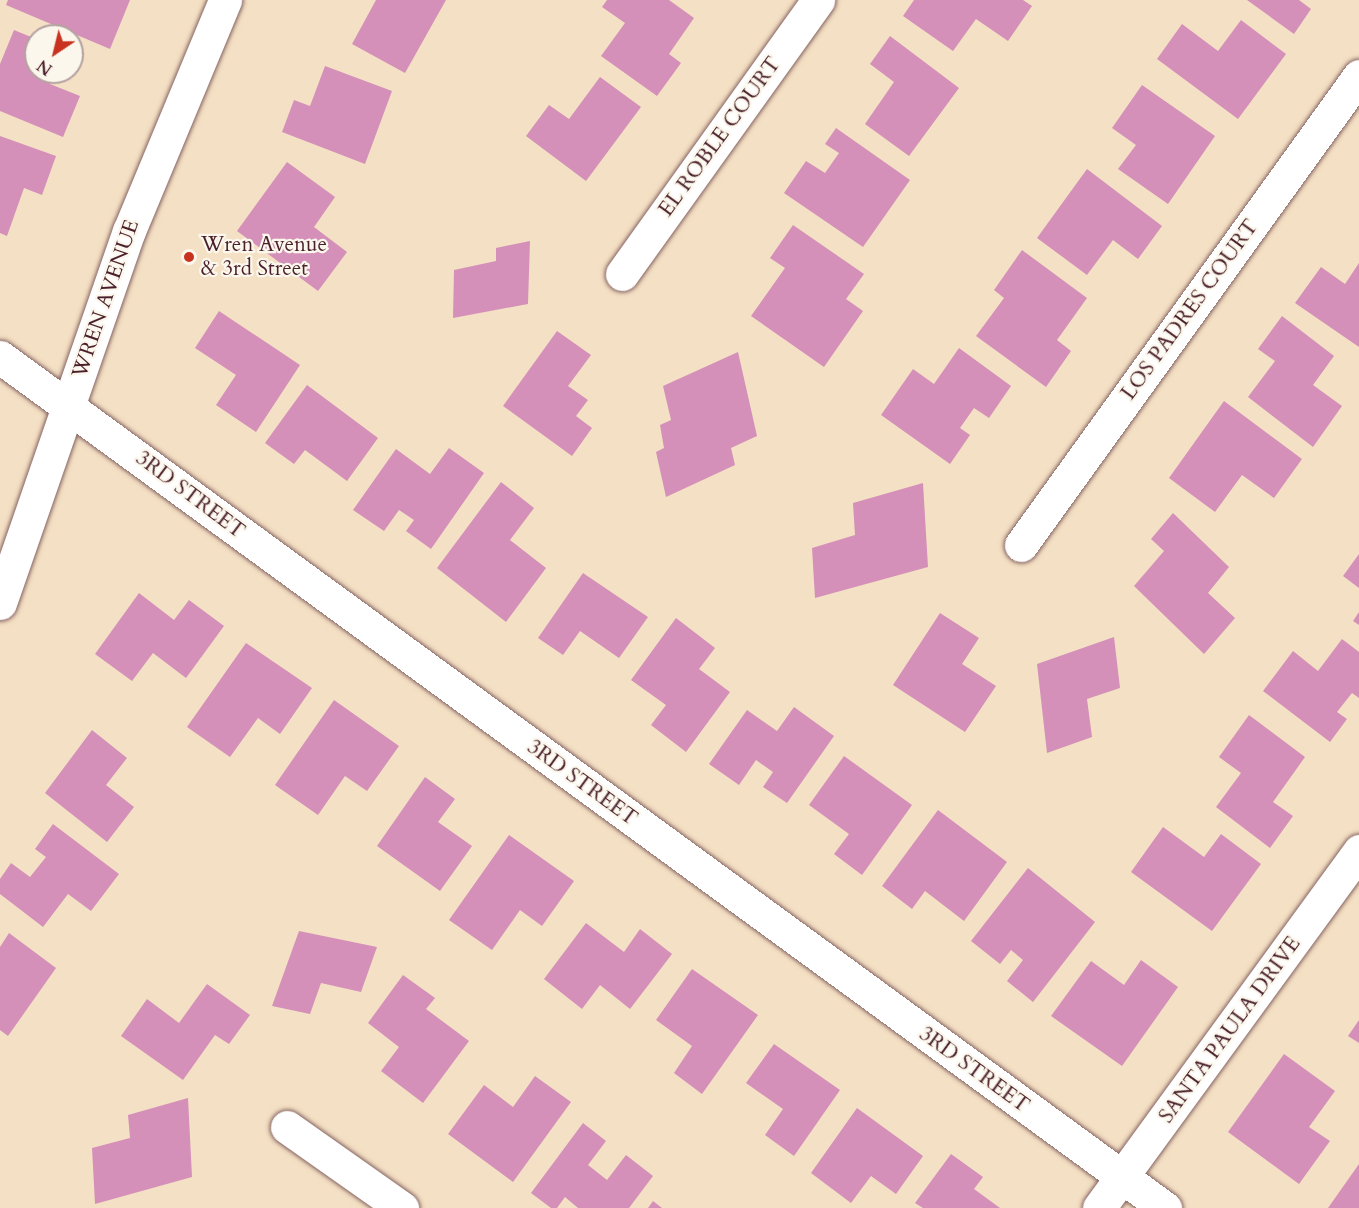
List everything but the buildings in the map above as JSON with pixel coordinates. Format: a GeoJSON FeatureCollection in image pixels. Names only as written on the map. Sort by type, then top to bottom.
{"type":"FeatureCollection","features":[{"type":"Feature","properties":{"kind":"street","name":"WREN AVENUE"},"geometry":{"type":"LineString","coordinates":[[0,603],[129,231],[225,0]]}},
{"type":"Feature","properties":{"kind":"street","name":"EL ROBLE COURT"},"geometry":{"type":"LineString","coordinates":[[622,273],[818,0]]}},
{"type":"Feature","properties":{"kind":"street","name":"LOS PADRES COURT"},"geometry":{"type":"LineString","coordinates":[[1021,545],[1359,76]]}},
{"type":"Feature","properties":{"kind":"street","name":"3RD STREET"},"geometry":{"type":"LineString","coordinates":[[0,357],[69,405],[1165,1208]]}},
{"type":"Feature","properties":{"kind":"street","name":"SANTA PAULA DRIVE"},"geometry":{"type":"LineString","coordinates":[[1099,1208],[1359,850]]}},
{"type":"Feature","properties":{"kind":"street"},"geometry":{"type":"LineString","coordinates":[[287,1127],[402,1208]]}},
{"type":"Feature","properties":{"kind":"place","name":"Wren Avenue & 3rd Street"},"geometry":{"type":"Point","coordinates":[189,257]}}]}
